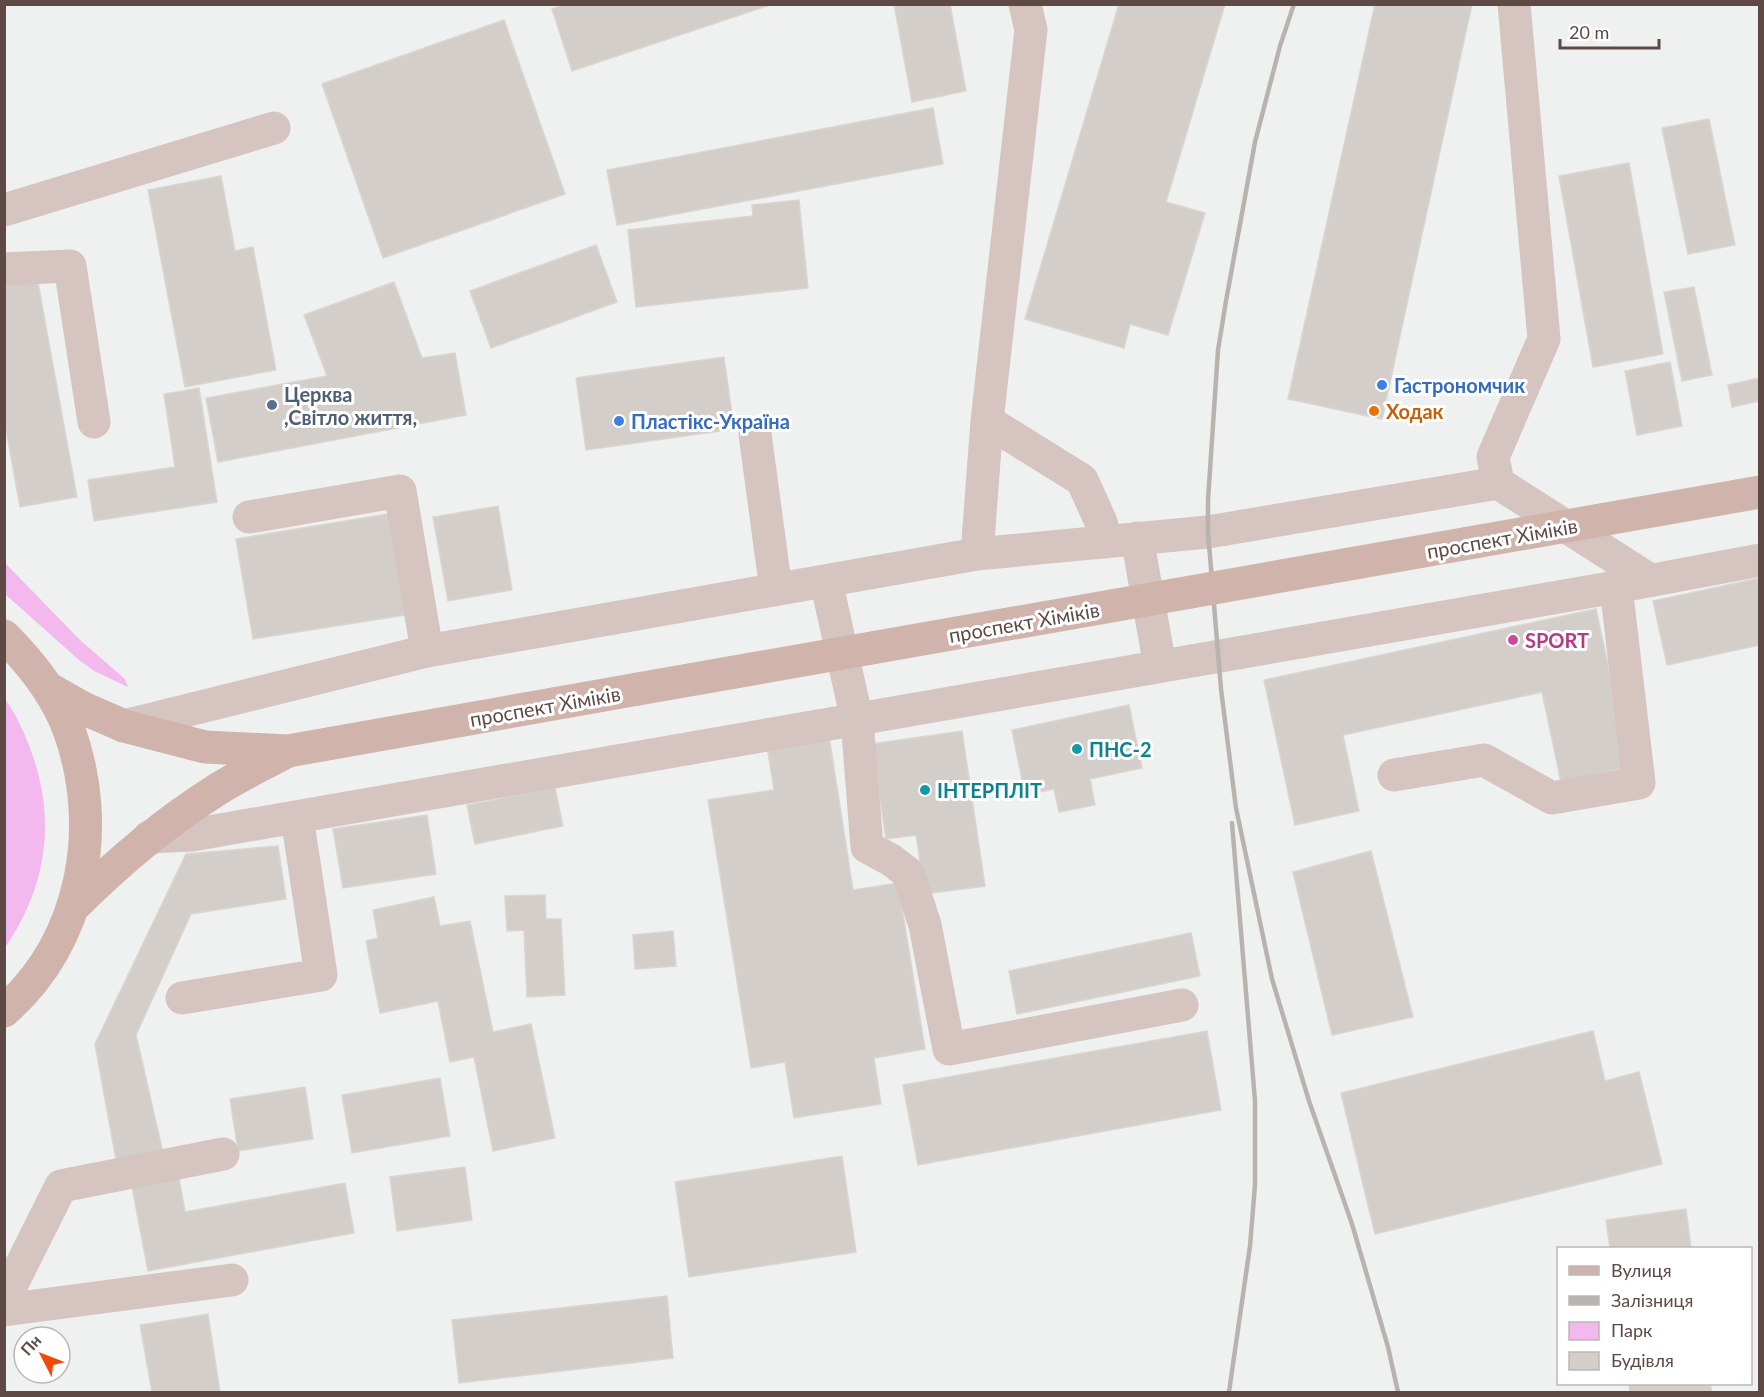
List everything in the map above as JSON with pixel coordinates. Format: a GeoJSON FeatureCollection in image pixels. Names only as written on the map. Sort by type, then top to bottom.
{"type":"FeatureCollection","features":[{"type":"Feature","properties":{"kind":"main road","name":"проспект Хіміків"},"geometry":{"type":"LineString","coordinates":[[288,751],[1760,492]]}},
{"type":"Feature","properties":{"kind":"main road"},"geometry":{"type":"LineString","coordinates":[[4,636],[26,658],[48,688],[68,728],[81,772],[87,817],[84,862],[73,907],[59,941],[40,972],[8,1011]]}},
{"type":"Feature","properties":{"kind":"main road"},"geometry":{"type":"LineString","coordinates":[[48,688],[85,709],[124,726],[205,747],[288,751]]}},
{"type":"Feature","properties":{"kind":"main road"},"geometry":{"type":"LineString","coordinates":[[73,907],[110,870],[149,837],[216,790],[288,751]]}},
{"type":"Feature","properties":{"kind":"street"},"geometry":{"type":"LineString","coordinates":[[977,554],[987,421],[1030,30],[1025,4]]}},
{"type":"Feature","properties":{"kind":"street"},"geometry":{"type":"LineString","coordinates":[[1498,483],[1493,457],[1544,339],[1514,4]]}},
{"type":"Feature","properties":{"kind":"street"},"geometry":{"type":"LineString","coordinates":[[4,210],[274,128]]}},
{"type":"Feature","properties":{"kind":"street"},"geometry":{"type":"LineString","coordinates":[[4,269],[70,266],[94,422]]}},
{"type":"Feature","properties":{"kind":"street"},"geometry":{"type":"LineString","coordinates":[[987,421],[1082,480],[1101,522],[1121,540],[1160,666]]}},
{"type":"Feature","properties":{"kind":"street"},"geometry":{"type":"LineString","coordinates":[[755,434],[776,590]]}},
{"type":"Feature","properties":{"kind":"street"},"geometry":{"type":"LineString","coordinates":[[1549,516],[1760,478]]}},
{"type":"Feature","properties":{"kind":"street"},"geometry":{"type":"LineString","coordinates":[[124,726],[427,651],[977,554],[1208,532],[1498,483],[1650,580]]}},
{"type":"Feature","properties":{"kind":"street"},"geometry":{"type":"LineString","coordinates":[[249,517],[400,491],[427,651]]}},
{"type":"Feature","properties":{"kind":"street"},"geometry":{"type":"LineString","coordinates":[[149,837],[192,835],[1760,560]]}},
{"type":"Feature","properties":{"kind":"street"},"geometry":{"type":"LineString","coordinates":[[826,581],[857,720],[867,847],[891,860],[908,873],[925,925],[949,1050],[1182,1005]]}},
{"type":"Feature","properties":{"kind":"street"},"geometry":{"type":"LineString","coordinates":[[1394,775],[1484,760],[1552,798],[1639,783],[1616,587]]}},
{"type":"Feature","properties":{"kind":"street"},"geometry":{"type":"LineString","coordinates":[[182,998],[321,975],[297,816]]}},
{"type":"Feature","properties":{"kind":"street"},"geometry":{"type":"LineString","coordinates":[[4,1300],[61,1186],[223,1154]]}},
{"type":"Feature","properties":{"kind":"street"},"geometry":{"type":"LineString","coordinates":[[4,1310],[232,1280]]}},
{"type":"Feature","properties":{"kind":"green space"},"geometry":{"type":"Polygon","coordinates":[[[5,563],[80,640],[125,679],[128,687],[94,671],[79,660],[5,594],[5,563]]]}},
{"type":"Feature","properties":{"kind":"green space"},"geometry":{"type":"Polygon","coordinates":[[[5,699],[13,710],[30,748],[43,800],[45,826],[38,876],[30,901],[5,948],[5,699]]]}},
{"type":"Feature","properties":{"kind":"building"},"geometry":{"type":"Polygon","coordinates":[[[567,4],[773,4],[572,71],[552,9],[567,4]]]}},
{"type":"Feature","properties":{"kind":"building"},"geometry":{"type":"Polygon","coordinates":[[[894,4],[950,4],[966,91],[912,102],[894,4]]]}},
{"type":"Feature","properties":{"kind":"building"},"geometry":{"type":"Polygon","coordinates":[[[1119,4],[1225,4],[1166,202],[1205,213],[1168,335],[1130,324],[1124,348],[1025,319],[1119,4]]]}},
{"type":"Feature","properties":{"kind":"building"},"geometry":{"type":"Polygon","coordinates":[[[1375,4],[1472,4],[1382,419],[1288,399],[1375,4]]]}},
{"type":"Feature","properties":{"kind":"building"},"geometry":{"type":"Polygon","coordinates":[[[504,20],[565,194],[383,258],[322,84],[504,20]]]}},
{"type":"Feature","properties":{"kind":"building"},"geometry":{"type":"Polygon","coordinates":[[[933,108],[943,164],[617,225],[607,170],[933,108]]]}},
{"type":"Feature","properties":{"kind":"building"},"geometry":{"type":"Polygon","coordinates":[[[1709,119],[1735,245],[1688,254],[1662,128],[1709,119]]]}},
{"type":"Feature","properties":{"kind":"building"},"geometry":{"type":"Polygon","coordinates":[[[1629,163],[1663,354],[1593,367],[1559,176],[1629,163]]]}},
{"type":"Feature","properties":{"kind":"building"},"geometry":{"type":"Polygon","coordinates":[[[221,176],[235,251],[253,247],[276,370],[185,387],[148,190],[221,176]]]}},
{"type":"Feature","properties":{"kind":"building"},"geometry":{"type":"Polygon","coordinates":[[[799,200],[808,288],[636,307],[628,230],[753,216],[752,205],[799,200]]]}},
{"type":"Feature","properties":{"kind":"building"},"geometry":{"type":"Polygon","coordinates":[[[596,245],[617,302],[491,348],[470,291],[596,245]]]}},
{"type":"Feature","properties":{"kind":"building"},"geometry":{"type":"Polygon","coordinates":[[[36,272],[77,497],[20,507],[4,418],[4,278],[36,272]]]}},
{"type":"Feature","properties":{"kind":"building"},"geometry":{"type":"Polygon","coordinates":[[[394,282],[422,358],[455,353],[466,415],[218,462],[206,398],[327,376],[304,315],[394,282]]]}},
{"type":"Feature","properties":{"kind":"building"},"geometry":{"type":"Polygon","coordinates":[[[1694,287],[1712,375],[1682,381],[1664,292],[1694,287]]]}},
{"type":"Feature","properties":{"kind":"building"},"geometry":{"type":"Polygon","coordinates":[[[724,357],[734,429],[586,450],[576,378],[724,357]]]}},
{"type":"Feature","properties":{"kind":"building"},"geometry":{"type":"Polygon","coordinates":[[[1670,362],[1682,426],[1637,435],[1625,371],[1670,362]]]}},
{"type":"Feature","properties":{"kind":"building"},"geometry":{"type":"Polygon","coordinates":[[[1760,378],[1760,401],[1732,407],[1728,385],[1760,378]]]}},
{"type":"Feature","properties":{"kind":"building"},"geometry":{"type":"Polygon","coordinates":[[[199,388],[217,502],[94,521],[88,480],[175,467],[164,394],[199,388]]]}},
{"type":"Feature","properties":{"kind":"building"},"geometry":{"type":"Polygon","coordinates":[[[498,506],[512,590],[448,601],[433,517],[498,506]]]}},
{"type":"Feature","properties":{"kind":"building"},"geometry":{"type":"Polygon","coordinates":[[[393,513],[405,615],[253,639],[236,539],[393,513]]]}},
{"type":"Feature","properties":{"kind":"building"},"geometry":{"type":"Polygon","coordinates":[[[1760,578],[1760,645],[1667,665],[1653,601],[1760,578]]]}},
{"type":"Feature","properties":{"kind":"building"},"geometry":{"type":"Polygon","coordinates":[[[1596,609],[1630,767],[1561,782],[1542,692],[1343,735],[1359,811],[1295,825],[1264,680],[1596,609]]]}},
{"type":"Feature","properties":{"kind":"building","name":"ПНС-2"},"geometry":{"type":"Polygon","coordinates":[[[1129,705],[1142,768],[1090,779],[1095,805],[1059,812],[1054,789],[1025,795],[1012,730],[1129,705]]]}},
{"type":"Feature","properties":{"kind":"building","name":"ІНТЕРПЛІТ"},"geometry":{"type":"Polygon","coordinates":[[[962,731],[985,886],[925,894],[916,835],[886,839],[872,744],[962,731]]]}},
{"type":"Feature","properties":{"kind":"building"},"geometry":{"type":"Polygon","coordinates":[[[829,736],[853,890],[898,883],[925,1049],[874,1058],[881,1104],[794,1118],[785,1062],[751,1068],[708,800],[774,790],[767,746],[829,736]]]}},
{"type":"Feature","properties":{"kind":"building"},"geometry":{"type":"Polygon","coordinates":[[[555,788],[563,826],[475,844],[467,805],[555,788]]]}},
{"type":"Feature","properties":{"kind":"building"},"geometry":{"type":"Polygon","coordinates":[[[427,815],[436,874],[343,888],[333,829],[427,815]]]}},
{"type":"Feature","properties":{"kind":"building"},"geometry":{"type":"Polygon","coordinates":[[[278,846],[286,899],[191,914],[136,1035],[164,1157],[116,1160],[95,1044],[186,854],[278,846]]]}},
{"type":"Feature","properties":{"kind":"building"},"geometry":{"type":"Polygon","coordinates":[[[1371,851],[1413,1017],[1332,1035],[1293,872],[1371,851]]]}},
{"type":"Feature","properties":{"kind":"building"},"geometry":{"type":"Polygon","coordinates":[[[545,895],[546,919],[561,919],[565,995],[527,997],[524,930],[507,931],[505,896],[545,895]]]}},
{"type":"Feature","properties":{"kind":"building"},"geometry":{"type":"Polygon","coordinates":[[[434,897],[440,926],[470,921],[493,1032],[531,1024],[555,1138],[493,1151],[474,1057],[450,1062],[438,1001],[380,1013],[366,941],[378,938],[373,910],[434,897]]]}},
{"type":"Feature","properties":{"kind":"building"},"geometry":{"type":"Polygon","coordinates":[[[673,931],[676,966],[635,969],[633,935],[673,931]]]}},
{"type":"Feature","properties":{"kind":"building"},"geometry":{"type":"Polygon","coordinates":[[[1191,933],[1200,976],[1017,1014],[1009,971],[1191,933]]]}},
{"type":"Feature","properties":{"kind":"building"},"geometry":{"type":"Polygon","coordinates":[[[1207,1031],[1221,1110],[918,1165],[903,1085],[1207,1031]]]}},
{"type":"Feature","properties":{"kind":"building"},"geometry":{"type":"Polygon","coordinates":[[[1593,1031],[1605,1081],[1639,1072],[1662,1164],[1375,1234],[1341,1093],[1593,1031]]]}},
{"type":"Feature","properties":{"kind":"building"},"geometry":{"type":"Polygon","coordinates":[[[440,1078],[450,1136],[352,1153],[342,1095],[440,1078]]]}},
{"type":"Feature","properties":{"kind":"building"},"geometry":{"type":"Polygon","coordinates":[[[305,1087],[313,1139],[238,1151],[230,1099],[305,1087]]]}},
{"type":"Feature","properties":{"kind":"building"},"geometry":{"type":"Polygon","coordinates":[[[842,1156],[856,1252],[689,1277],[675,1182],[842,1156]]]}},
{"type":"Feature","properties":{"kind":"building"},"geometry":{"type":"Polygon","coordinates":[[[465,1167],[472,1220],[397,1231],[390,1177],[465,1167]]]}},
{"type":"Feature","properties":{"kind":"building"},"geometry":{"type":"Polygon","coordinates":[[[179,1178],[185,1212],[345,1183],[354,1233],[148,1271],[132,1187],[179,1178]]]}},
{"type":"Feature","properties":{"kind":"building"},"geometry":{"type":"Polygon","coordinates":[[[1686,1209],[1691,1247],[1610,1247],[1606,1220],[1686,1209]]]}},
{"type":"Feature","properties":{"kind":"building"},"geometry":{"type":"Polygon","coordinates":[[[667,1296],[673,1358],[459,1383],[452,1320],[667,1296]]]}},
{"type":"Feature","properties":{"kind":"building"},"geometry":{"type":"Polygon","coordinates":[[[208,1314],[220,1392],[152,1392],[140,1325],[208,1314]]]}},
{"type":"Feature","properties":{"kind":"building"},"geometry":{"type":"Polygon","coordinates":[[[1629,1385],[1710,1385],[1712,1392],[1630,1392],[1629,1385]]]}},
{"type":"Feature","properties":{"kind":"railway"},"geometry":{"type":"LineString","coordinates":[[1294,4],[1280,46],[1255,142],[1218,350],[1208,532],[1221,689],[1236,808],[1272,979],[1309,1101],[1352,1224],[1388,1347],[1398,1392]]}},
{"type":"Feature","properties":{"kind":"railway"},"geometry":{"type":"LineString","coordinates":[[1229,1392],[1250,1246],[1255,1185],[1255,1101],[1232,823]]}},
{"type":"Feature","properties":{"kind":"place","name":"Гастрономчик"},"geometry":{"type":"Point","coordinates":[1382,385]}},
{"type":"Feature","properties":{"kind":"place","name":"Церква ,Світло життя,"},"geometry":{"type":"Point","coordinates":[272,405]}},
{"type":"Feature","properties":{"kind":"place","name":"Ходак"},"geometry":{"type":"Point","coordinates":[1374,411]}},
{"type":"Feature","properties":{"kind":"place","name":"Пластікс-Україна"},"geometry":{"type":"Point","coordinates":[619,421]}},
{"type":"Feature","properties":{"kind":"place","name":"SPORT"},"geometry":{"type":"Point","coordinates":[1513,640]}},
{"type":"Feature","properties":{"kind":"place","name":"ПНС-2"},"geometry":{"type":"Point","coordinates":[1077,749]}},
{"type":"Feature","properties":{"kind":"place","name":"ІНТЕРПЛІТ"},"geometry":{"type":"Point","coordinates":[925,790]}}]}
